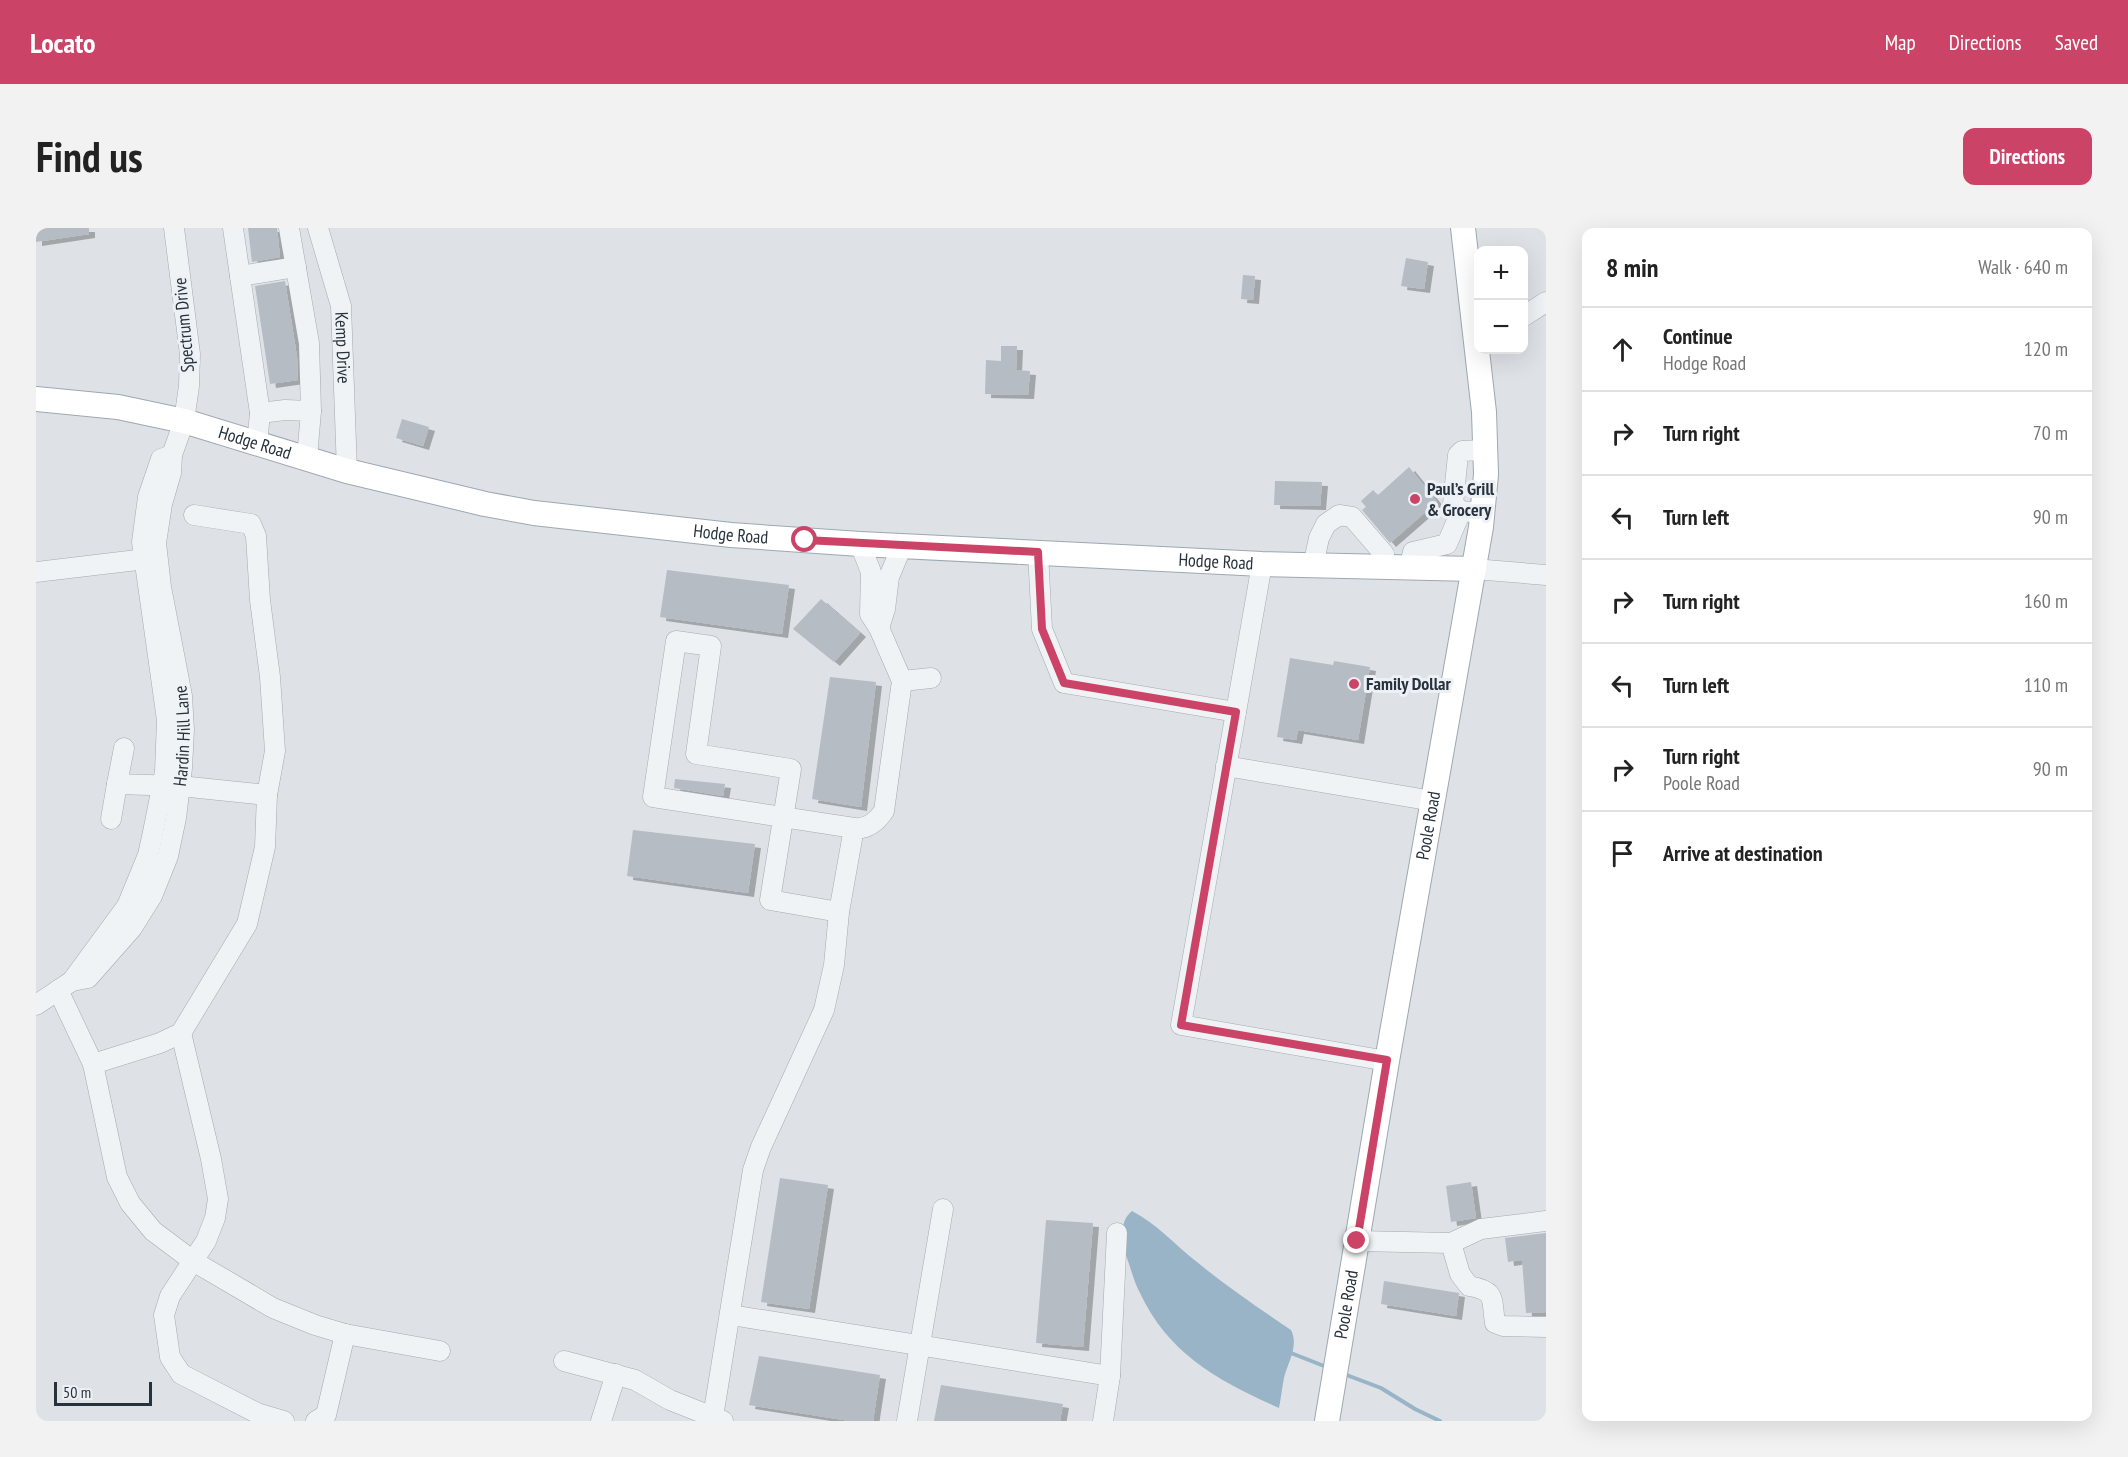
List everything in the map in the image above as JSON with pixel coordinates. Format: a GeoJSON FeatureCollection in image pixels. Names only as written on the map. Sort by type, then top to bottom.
{"type":"FeatureCollection","features":[{"type":"Feature","properties":{"kind":"main road","name":"Poole Road"},"geometry":{"type":"LineString","coordinates":[[1463,228],[1474,313]]}},
{"type":"Feature","properties":{"kind":"main road","name":"Poole Road"},"geometry":{"type":"LineString","coordinates":[[1327,1421],[1387,1060],[1474,569],[1472,512],[1486,474],[1479,354]]}},
{"type":"Feature","properties":{"kind":"main road","name":"Hodge Road"},"geometry":{"type":"LineString","coordinates":[[36,399],[118,407],[184,422],[347,471],[485,504],[534,513],[730,535],[860,544],[1262,564],[1474,569]]}},
{"type":"Feature","properties":{"kind":"street","name":"Spectrum Drive"},"geometry":{"type":"LineString","coordinates":[[174,228],[190,354],[184,422]]}},
{"type":"Feature","properties":{"kind":"street"},"geometry":{"type":"LineString","coordinates":[[233,228],[260,413],[257,444]]}},
{"type":"Feature","properties":{"kind":"street"},"geometry":{"type":"LineString","coordinates":[[289,228],[309,343],[311,411],[307,458]]}},
{"type":"Feature","properties":{"kind":"street","name":"Kemp Drive"},"geometry":{"type":"LineString","coordinates":[[318,228],[341,306],[347,471]]}},
{"type":"Feature","properties":{"kind":"street"},"geometry":{"type":"LineString","coordinates":[[240,276],[296,267]]}},
{"type":"Feature","properties":{"kind":"street"},"geometry":{"type":"LineString","coordinates":[[1528,313],[1546,302]]}},
{"type":"Feature","properties":{"kind":"street"},"geometry":{"type":"LineString","coordinates":[[260,413],[285,410],[311,411]]}},
{"type":"Feature","properties":{"kind":"street","name":"Hardin Hill Lane"},"geometry":{"type":"LineString","coordinates":[[36,1005],[65,986],[127,906],[148,855],[170,786],[184,730],[182,696],[161,587],[150,558],[156,543],[162,504],[171,473],[172,455],[184,422]]}},
{"type":"Feature","properties":{"kind":"street"},"geometry":{"type":"LineString","coordinates":[[1409,569],[1413,552],[1448,544],[1472,512]]}},
{"type":"Feature","properties":{"kind":"street"},"geometry":{"type":"LineString","coordinates":[[93,1064],[160,1043],[181,1033],[247,924],[265,847],[267,795],[274,751],[270,676],[260,600],[256,536],[251,524],[194,515]]}},
{"type":"Feature","properties":{"kind":"street"},"geometry":{"type":"LineString","coordinates":[[1313,566],[1319,538],[1326,524],[1339,515],[1352,517],[1384,554],[1384,568]]}},
{"type":"Feature","properties":{"kind":"street"},"geometry":{"type":"LineString","coordinates":[[839,912],[770,900],[783,817],[791,769],[696,754],[711,646],[676,641],[653,797],[783,817],[854,828],[862,829],[878,820],[884,811],[902,681],[879,628],[870,614],[871,572],[860,544]]}},
{"type":"Feature","properties":{"kind":"street"},"geometry":{"type":"LineString","coordinates":[[879,628],[885,609],[889,577],[902,546]]}},
{"type":"Feature","properties":{"kind":"street"},"geometry":{"type":"LineString","coordinates":[[1038,552],[1042,629],[1064,683],[1236,712]]}},
{"type":"Feature","properties":{"kind":"street"},"geometry":{"type":"LineString","coordinates":[[36,572],[150,558]]}},
{"type":"Feature","properties":{"kind":"street"},"geometry":{"type":"LineString","coordinates":[[1262,564],[1181,1025],[1387,1060]]}},
{"type":"Feature","properties":{"kind":"street","name":"Hodge Road"},"geometry":{"type":"LineString","coordinates":[[1474,569],[1546,575]]}},
{"type":"Feature","properties":{"kind":"street"},"geometry":{"type":"LineString","coordinates":[[902,681],[931,678]]}},
{"type":"Feature","properties":{"kind":"street"},"geometry":{"type":"LineString","coordinates":[[111,819],[123,748]]}},
{"type":"Feature","properties":{"kind":"street"},"geometry":{"type":"LineString","coordinates":[[1226,766],[1433,801]]}},
{"type":"Feature","properties":{"kind":"street"},"geometry":{"type":"LineString","coordinates":[[117,784],[170,786],[267,795]]}},
{"type":"Feature","properties":{"kind":"street"},"geometry":{"type":"LineString","coordinates":[[564,1361],[635,1380],[670,1400],[718,1419],[753,1170],[761,1147],[824,1010],[834,965],[839,912],[854,828]]}},
{"type":"Feature","properties":{"kind":"street"},"geometry":{"type":"LineString","coordinates":[[65,986],[93,1064],[117,1177],[130,1203],[153,1231],[193,1261],[273,1308],[345,1334],[440,1351]]}},
{"type":"Feature","properties":{"kind":"street"},"geometry":{"type":"LineString","coordinates":[[181,1033],[211,1159],[218,1199],[207,1241],[170,1296],[164,1315],[170,1358],[181,1374],[256,1413],[284,1421]]}},
{"type":"Feature","properties":{"kind":"street"},"geometry":{"type":"LineString","coordinates":[[907,1421],[943,1209]]}},
{"type":"Feature","properties":{"kind":"street"},"geometry":{"type":"LineString","coordinates":[[1357,1241],[1451,1243],[1481,1229],[1546,1221]]}},
{"type":"Feature","properties":{"kind":"street"},"geometry":{"type":"LineString","coordinates":[[1103,1421],[1110,1376],[1117,1233]]}},
{"type":"Feature","properties":{"kind":"street"},"geometry":{"type":"LineString","coordinates":[[1451,1243],[1464,1280],[1469,1286],[1486,1289],[1491,1294],[1495,1323],[1503,1326],[1546,1327]]}},
{"type":"Feature","properties":{"kind":"street"},"geometry":{"type":"LineString","coordinates":[[731,1315],[1110,1376]]}},
{"type":"Feature","properties":{"kind":"street"},"geometry":{"type":"LineString","coordinates":[[316,1421],[326,1415],[345,1334]]}},
{"type":"Feature","properties":{"kind":"street"},"geometry":{"type":"LineString","coordinates":[[601,1421],[616,1374]]}},
{"type":"Feature","properties":{"kind":"water"},"geometry":{"type":"Polygon","coordinates":[[[1132,1211],[1158,1228],[1220,1280],[1291,1330],[1294,1342],[1279,1408],[1236,1387],[1198,1364],[1181,1350],[1152,1315],[1138,1289],[1125,1252],[1123,1227],[1132,1211]]]}},
{"type":"Feature","properties":{"kind":"building"},"geometry":{"type":"Polygon","coordinates":[[[36,228],[89,228],[89,234],[36,242],[36,228]]]}},
{"type":"Feature","properties":{"kind":"building"},"geometry":{"type":"Polygon","coordinates":[[[248,228],[277,228],[280,257],[252,262],[248,228]]]}},
{"type":"Feature","properties":{"kind":"building"},"geometry":{"type":"Polygon","coordinates":[[[1406,258],[1428,262],[1424,289],[1401,286],[1406,258]]]}},
{"type":"Feature","properties":{"kind":"building"},"geometry":{"type":"Polygon","coordinates":[[[1243,275],[1255,276],[1253,300],[1241,299],[1243,275]]]}},
{"type":"Feature","properties":{"kind":"building"},"geometry":{"type":"Polygon","coordinates":[[[285,281],[297,357],[298,380],[270,384],[255,286],[285,281]]]}},
{"type":"Feature","properties":{"kind":"building"},"geometry":{"type":"Polygon","coordinates":[[[1001,346],[1017,346],[1016,370],[1030,371],[1028,395],[985,394],[986,360],[1001,361],[1001,346]]]}},
{"type":"Feature","properties":{"kind":"building"},"geometry":{"type":"Polygon","coordinates":[[[402,419],[429,427],[423,446],[396,438],[402,419]]]}},
{"type":"Feature","properties":{"kind":"building"},"geometry":{"type":"Polygon","coordinates":[[[1409,467],[1437,502],[1390,543],[1362,510],[1366,507],[1361,501],[1373,490],[1378,495],[1409,467]]]}},
{"type":"Feature","properties":{"kind":"building"},"geometry":{"type":"Polygon","coordinates":[[[1275,481],[1322,482],[1320,506],[1274,505],[1275,481]]]}},
{"type":"Feature","properties":{"kind":"building"},"geometry":{"type":"Polygon","coordinates":[[[667,570],[789,585],[782,634],[660,617],[667,570]]]}},
{"type":"Feature","properties":{"kind":"building"},"geometry":{"type":"Polygon","coordinates":[[[821,599],[860,633],[834,662],[793,629],[821,599]]]}},
{"type":"Feature","properties":{"kind":"building"},"geometry":{"type":"Polygon","coordinates":[[[1290,658],[1333,665],[1334,661],[1370,667],[1358,740],[1298,730],[1296,740],[1277,737],[1290,658]]]}},
{"type":"Feature","properties":{"kind":"building"},"geometry":{"type":"Polygon","coordinates":[[[830,677],[876,682],[861,807],[812,799],[830,677]]]}},
{"type":"Feature","properties":{"kind":"building"},"geometry":{"type":"Polygon","coordinates":[[[675,779],[725,784],[723,796],[674,788],[675,779]]]}},
{"type":"Feature","properties":{"kind":"building"},"geometry":{"type":"Polygon","coordinates":[[[633,830],[755,844],[748,893],[627,876],[633,830]]]}},
{"type":"Feature","properties":{"kind":"building"},"geometry":{"type":"Polygon","coordinates":[[[780,1178],[828,1185],[809,1309],[761,1302],[780,1178]]]}},
{"type":"Feature","properties":{"kind":"building"},"geometry":{"type":"Polygon","coordinates":[[[1471,1182],[1476,1218],[1451,1222],[1446,1186],[1471,1182]]]}},
{"type":"Feature","properties":{"kind":"building"},"geometry":{"type":"Polygon","coordinates":[[[1046,1220],[1093,1223],[1083,1347],[1036,1343],[1046,1220]]]}},
{"type":"Feature","properties":{"kind":"building"},"geometry":{"type":"Polygon","coordinates":[[[1546,1233],[1546,1312],[1526,1313],[1522,1260],[1508,1262],[1505,1238],[1546,1233]]]}},
{"type":"Feature","properties":{"kind":"building"},"geometry":{"type":"Polygon","coordinates":[[[1384,1281],[1459,1293],[1456,1316],[1381,1304],[1384,1281]]]}},
{"type":"Feature","properties":{"kind":"building"},"geometry":{"type":"Polygon","coordinates":[[[759,1356],[880,1375],[873,1421],[850,1421],[749,1405],[759,1356]]]}},
{"type":"Feature","properties":{"kind":"building"},"geometry":{"type":"Polygon","coordinates":[[[941,1385],[1063,1404],[1060,1421],[934,1421],[941,1385]]]}},
{"type":"Feature","properties":{"kind":"waterway"},"geometry":{"type":"LineString","coordinates":[[1291,1353],[1329,1368]]}},
{"type":"Feature","properties":{"kind":"waterway"},"geometry":{"type":"LineString","coordinates":[[1344,1374],[1381,1388],[1440,1421]]}},
{"type":"Feature","properties":{"kind":"place","name":"Paul’s Grill & Grocery"},"geometry":{"type":"Point","coordinates":[1415,499]}},
{"type":"Feature","properties":{"kind":"place","name":"Family Dollar"},"geometry":{"type":"Point","coordinates":[1354,684]}},
{"type":"Feature","properties":{"kind":"route"},"geometry":{"type":"LineString","coordinates":[[805,540],[1038,552],[1042,629],[1064,683],[1236,712],[1181,1025],[1387,1060],[1357,1241]]}}]}
